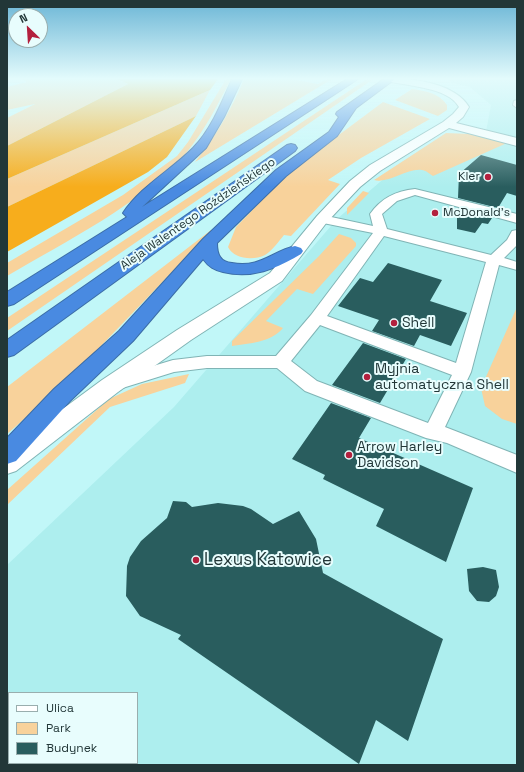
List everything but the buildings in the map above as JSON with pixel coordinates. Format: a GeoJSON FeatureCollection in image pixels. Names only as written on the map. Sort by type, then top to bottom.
{"type":"FeatureCollection","features":[{"type":"Feature","properties":{"kind":"highway"},"geometry":{"type":"LineString","coordinates":[[117,230],[139,199],[169,177],[199,150],[218,115]]}},
{"type":"Feature","properties":{"kind":"highway","name":"Aleja Walentego Roździeńskiego"},"geometry":{"type":"LineString","coordinates":[[7,300],[297,115]]}},
{"type":"Feature","properties":{"kind":"highway","name":"Aleja Walentego Roździeńskiego"},"geometry":{"type":"LineString","coordinates":[[7,350],[339,115]]}},
{"type":"Feature","properties":{"kind":"highway"},"geometry":{"type":"LineString","coordinates":[[7,454],[62,395],[126,336],[209,242],[281,173],[333,134],[346,115]]}},
{"type":"Feature","properties":{"kind":"highway"},"geometry":{"type":"LineString","coordinates":[[209,242],[208,254],[212,261],[222,267],[242,271],[260,268],[295,251]]}},
{"type":"Feature","properties":{"kind":"street"},"geometry":{"type":"LineString","coordinates":[[7,464],[110,386],[184,335],[276,278],[295,251],[322,219],[355,184],[375,168],[459,115]]}},
{"type":"Feature","properties":{"kind":"street"},"geometry":{"type":"LineString","coordinates":[[446,124],[517,142]]}},
{"type":"Feature","properties":{"kind":"lane"},"geometry":{"type":"LineString","coordinates":[[381,231],[376,214],[390,198],[400,194],[415,192],[517,219]]}},
{"type":"Feature","properties":{"kind":"lane"},"geometry":{"type":"LineString","coordinates":[[322,219],[381,231],[517,266]]}},
{"type":"Feature","properties":{"kind":"lane"},"geometry":{"type":"LineString","coordinates":[[281,362],[317,318],[381,231]]}},
{"type":"Feature","properties":{"kind":"lane"},"geometry":{"type":"LineString","coordinates":[[432,433],[462,372],[493,261],[513,242],[517,234]]}},
{"type":"Feature","properties":{"kind":"lane"},"geometry":{"type":"LineString","coordinates":[[317,318],[462,372]]}},
{"type":"Feature","properties":{"kind":"lane"},"geometry":{"type":"LineString","coordinates":[[110,386],[173,366],[207,362],[281,362],[311,386],[432,433],[450,436],[517,464]]}},
{"type":"Feature","properties":{"kind":"shaded area"},"geometry":{"type":"Polygon","coordinates":[[[67,115],[153,115],[7,179],[7,146],[67,115]]]}},
{"type":"Feature","properties":{"kind":"shaded area"},"geometry":{"type":"Polygon","coordinates":[[[489,115],[517,115],[517,765],[7,765],[7,565],[174,407],[337,219],[395,169],[486,131],[489,115]]]}},
{"type":"Feature","properties":{"kind":"shaded area"},"geometry":{"type":"Polygon","coordinates":[[[196,116],[167,157],[148,172],[7,252],[7,207],[196,116]]]}},
{"type":"Feature","properties":{"kind":"green space"},"geometry":{"type":"Polygon","coordinates":[[[13,115],[67,115],[7,146],[7,118],[13,115]]]}},
{"type":"Feature","properties":{"kind":"green space"},"geometry":{"type":"Polygon","coordinates":[[[153,115],[197,115],[7,207],[7,179],[153,115]]]}},
{"type":"Feature","properties":{"kind":"green space"},"geometry":{"type":"Polygon","coordinates":[[[204,115],[211,115],[194,144],[169,171],[148,188],[126,205],[78,235],[7,276],[7,263],[123,195],[177,156],[188,142],[204,115]]]}},
{"type":"Feature","properties":{"kind":"green space"},"geometry":{"type":"Polygon","coordinates":[[[226,115],[273,115],[195,162],[226,115]]]}},
{"type":"Feature","properties":{"kind":"green space"},"geometry":{"type":"Polygon","coordinates":[[[313,115],[321,115],[7,331],[7,318],[313,115]]]}},
{"type":"Feature","properties":{"kind":"green space"},"geometry":{"type":"Polygon","coordinates":[[[366,115],[419,115],[430,119],[361,158],[328,180],[340,184],[291,236],[284,235],[268,253],[255,258],[244,258],[235,254],[228,247],[236,227],[289,172],[366,115]]]}},
{"type":"Feature","properties":{"kind":"green space"},"geometry":{"type":"Polygon","coordinates":[[[446,133],[470,134],[507,143],[433,176],[423,170],[416,170],[386,180],[374,180],[446,133]]]}},
{"type":"Feature","properties":{"kind":"green space"},"geometry":{"type":"Polygon","coordinates":[[[363,191],[369,193],[347,215],[347,208],[363,191]]]}},
{"type":"Feature","properties":{"kind":"green space"},"geometry":{"type":"Polygon","coordinates":[[[211,230],[213,230],[87,360],[35,410],[7,434],[7,387],[211,230]]]}},
{"type":"Feature","properties":{"kind":"green space"},"geometry":{"type":"Polygon","coordinates":[[[339,234],[351,238],[356,243],[356,246],[313,294],[297,289],[266,321],[283,328],[272,337],[259,342],[232,346],[232,341],[319,256],[339,234]]]}},
{"type":"Feature","properties":{"kind":"green space"},"geometry":{"type":"Polygon","coordinates":[[[517,307],[517,424],[502,419],[485,406],[481,388],[517,307]]]}},
{"type":"Feature","properties":{"kind":"green space"},"geometry":{"type":"Polygon","coordinates":[[[189,374],[185,383],[110,407],[7,505],[7,490],[109,399],[142,384],[189,374]]]}},
{"type":"Feature","properties":{"kind":"place","name":"Kler"},"geometry":{"type":"Point","coordinates":[488,177]}},
{"type":"Feature","properties":{"kind":"place","name":"McDonald's"},"geometry":{"type":"Point","coordinates":[435,213]}},
{"type":"Feature","properties":{"kind":"place","name":"Shell"},"geometry":{"type":"Point","coordinates":[394,323]}},
{"type":"Feature","properties":{"kind":"place","name":"Myjnia automatyczna Shell"},"geometry":{"type":"Point","coordinates":[367,377]}},
{"type":"Feature","properties":{"kind":"place","name":"Arrow Harley Davidson"},"geometry":{"type":"Point","coordinates":[349,455]}},
{"type":"Feature","properties":{"kind":"place","name":"Lexus Katowice"},"geometry":{"type":"Point","coordinates":[196,560]}}]}
